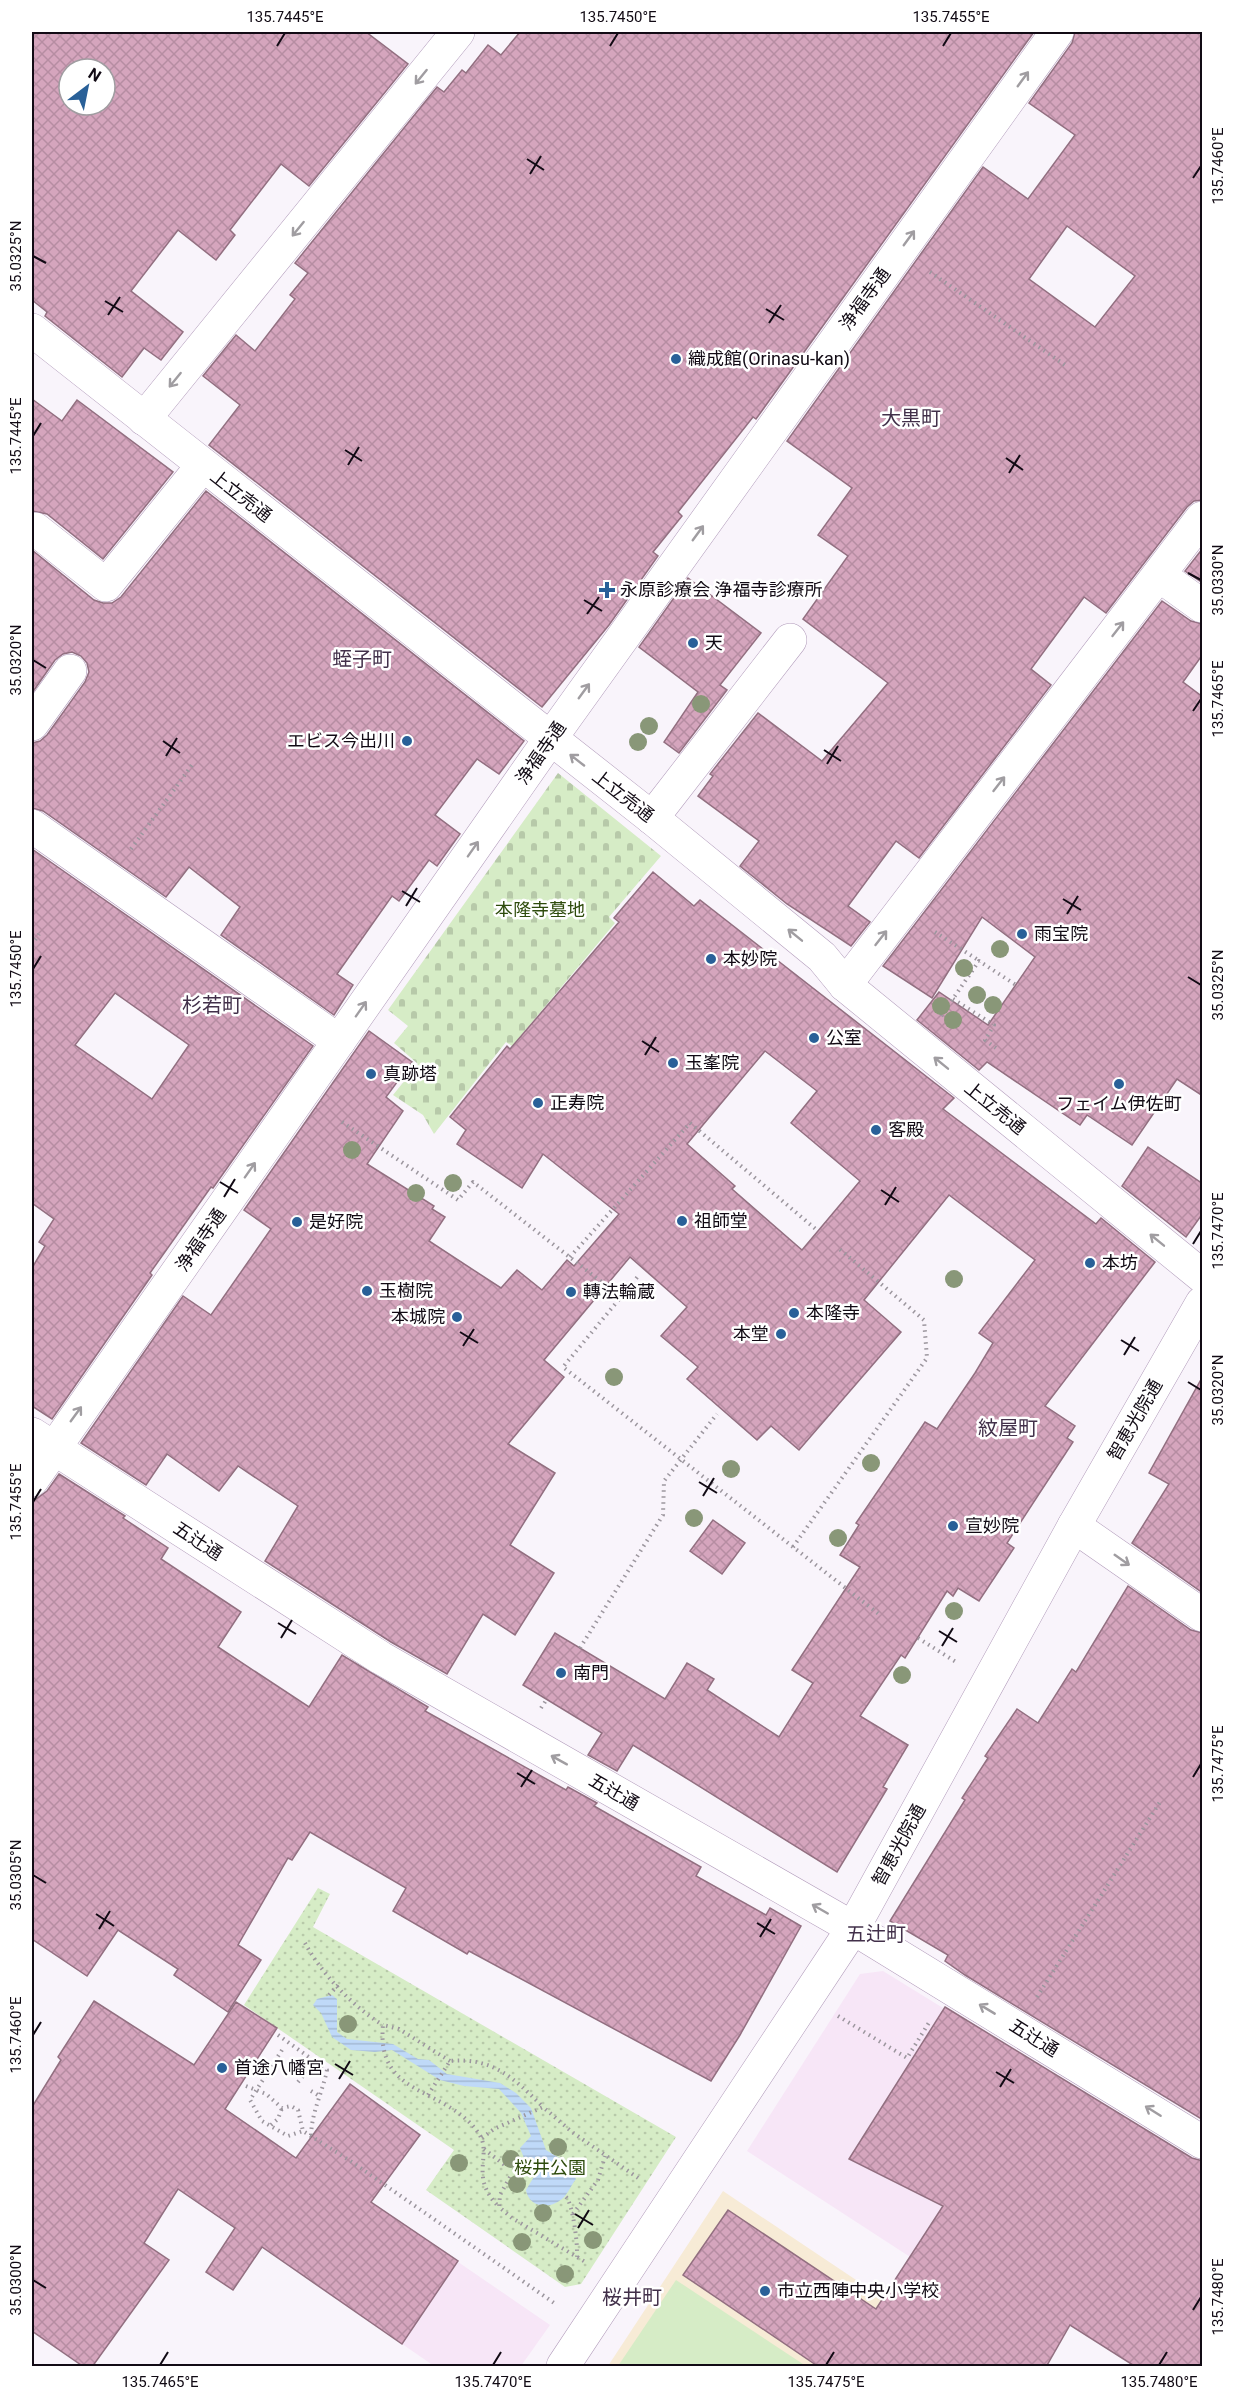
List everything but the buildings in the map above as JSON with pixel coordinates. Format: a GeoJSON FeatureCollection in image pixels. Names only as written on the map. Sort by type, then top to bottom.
{"type":"FeatureCollection","features":[{"type":"Feature","properties":{"kind":"street"},"geometry":{"type":"LineString","coordinates":[[144,419],[458,32]]}},
{"type":"Feature","properties":{"kind":"street","name":"浄福寺通"},"geometry":{"type":"LineString","coordinates":[[32,1480],[42,1441],[173,1281],[550,739],[1058,32]]}},
{"type":"Feature","properties":{"kind":"street","name":"上立売通"},"geometry":{"type":"LineString","coordinates":[[32,330],[652,818],[822,957],[845,985],[1203,1276]]}},
{"type":"Feature","properties":{"kind":"street"},"geometry":{"type":"LineString","coordinates":[[35,529],[106,585],[203,465]]}},
{"type":"Feature","properties":{"kind":"street"},"geometry":{"type":"LineString","coordinates":[[845,985],[1203,518]]}},
{"type":"Feature","properties":{"kind":"street"},"geometry":{"type":"LineString","coordinates":[[1159,576],[1203,606]]}},
{"type":"Feature","properties":{"kind":"street"},"geometry":{"type":"LineString","coordinates":[[652,818],[790,640]]}},
{"type":"Feature","properties":{"kind":"street"},"geometry":{"type":"LineString","coordinates":[[32,723],[70,671]]}},
{"type":"Feature","properties":{"kind":"street"},"geometry":{"type":"LineString","coordinates":[[32,825],[339,1041]]}},
{"type":"Feature","properties":{"kind":"street","name":"智恵光院通"},"geometry":{"type":"LineString","coordinates":[[563,2367],[853,1928],[1074,1526],[1203,1303]]}},
{"type":"Feature","properties":{"kind":"street","name":"五辻通"},"geometry":{"type":"LineString","coordinates":[[42,1441],[381,1658],[853,1928],[1203,2142]]}},
{"type":"Feature","properties":{"kind":"street"},"geometry":{"type":"LineString","coordinates":[[1074,1526],[1203,1616]]}},
{"type":"Feature","properties":{"kind":"path"},"geometry":{"type":"LineString","coordinates":[[900,251],[1065,365]]}},
{"type":"Feature","properties":{"kind":"path"},"geometry":{"type":"LineString","coordinates":[[108,880],[192,765]]}},
{"type":"Feature","properties":{"kind":"path"},"geometry":{"type":"LineString","coordinates":[[931,929],[1016,985]]}},
{"type":"Feature","properties":{"kind":"path"},"geometry":{"type":"LineString","coordinates":[[32,945],[39,934]]}},
{"type":"Feature","properties":{"kind":"path"},"geometry":{"type":"LineString","coordinates":[[936,1024],[979,961]]}},
{"type":"Feature","properties":{"kind":"path"},"geometry":{"type":"LineString","coordinates":[[953,999],[994,1025],[985,1040],[996,1048]]}},
{"type":"Feature","properties":{"kind":"path"},"geometry":{"type":"LineString","coordinates":[[342,1122],[458,1200],[473,1182],[621,1297]]}},
{"type":"Feature","properties":{"kind":"path"},"geometry":{"type":"LineString","coordinates":[[570,1257],[690,1123],[818,1231]]}},
{"type":"Feature","properties":{"kind":"path"},"geometry":{"type":"LineString","coordinates":[[793,1547],[927,1358],[924,1320],[837,1247]]}},
{"type":"Feature","properties":{"kind":"path"},"geometry":{"type":"LineString","coordinates":[[639,1275],[563,1367],[880,1615]]}},
{"type":"Feature","properties":{"kind":"path"},"geometry":{"type":"LineString","coordinates":[[580,1648],[663,1515],[664,1480],[717,1414]]}},
{"type":"Feature","properties":{"kind":"path"},"geometry":{"type":"LineString","coordinates":[[918,1638],[964,1667]]}},
{"type":"Feature","properties":{"kind":"path"},"geometry":{"type":"LineString","coordinates":[[1018,2028],[1160,1802]]}},
{"type":"Feature","properties":{"kind":"path"},"geometry":{"type":"LineString","coordinates":[[305,1943],[315,1962],[362,2013],[383,2025],[399,2029],[450,2061],[471,2059],[486,2062],[524,2088],[543,2107],[605,2156],[642,2180]]}},
{"type":"Feature","properties":{"kind":"path"},"geometry":{"type":"LineString","coordinates":[[329,1995],[338,1985]]}},
{"type":"Feature","properties":{"kind":"path"},"geometry":{"type":"LineString","coordinates":[[828,2010],[907,2058]]}},
{"type":"Feature","properties":{"kind":"path"},"geometry":{"type":"LineString","coordinates":[[383,2025],[382,2039],[389,2069],[398,2078],[452,2108],[482,2138],[482,2180],[489,2195],[512,2218],[587,2263]]}},
{"type":"Feature","properties":{"kind":"path"},"geometry":{"type":"LineString","coordinates":[[278,2035],[327,2070],[321,2097],[312,2114],[311,2135]]}},
{"type":"Feature","properties":{"kind":"path"},"geometry":{"type":"LineString","coordinates":[[282,2050],[250,2100],[262,2121],[288,2136],[303,2131],[311,2135],[563,2309]]}},
{"type":"Feature","properties":{"kind":"path"},"geometry":{"type":"LineString","coordinates":[[428,2095],[450,2061]]}},
{"type":"Feature","properties":{"kind":"path"},"geometry":{"type":"LineString","coordinates":[[298,2082],[315,2062]]}},
{"type":"Feature","properties":{"kind":"path"},"geometry":{"type":"LineString","coordinates":[[246,2086],[266,2094],[282,2108]]}},
{"type":"Feature","properties":{"kind":"path"},"geometry":{"type":"LineString","coordinates":[[311,2091],[321,2097]]}},
{"type":"Feature","properties":{"kind":"path"},"geometry":{"type":"LineString","coordinates":[[282,2108],[291,2106],[298,2110],[303,2131]]}},
{"type":"Feature","properties":{"kind":"path"},"geometry":{"type":"LineString","coordinates":[[482,2138],[534,2109],[543,2107]]}},
{"type":"Feature","properties":{"kind":"path"},"geometry":{"type":"LineString","coordinates":[[270,2125],[278,2119],[282,2108]]}},
{"type":"Feature","properties":{"kind":"path"},"geometry":{"type":"LineString","coordinates":[[483,2148],[507,2167]]}},
{"type":"Feature","properties":{"kind":"path"},"geometry":{"type":"LineString","coordinates":[[573,2214],[598,2180],[605,2156]]}},
{"type":"Feature","properties":{"kind":"path"},"geometry":{"type":"LineString","coordinates":[[500,2207],[501,2195],[510,2177]]}},
{"type":"Feature","properties":{"kind":"path"},"geometry":{"type":"LineString","coordinates":[[566,2197],[570,2201],[573,2214],[577,2257]]}},
{"type":"Feature","properties":{"kind":"shaded area"},"geometry":{"type":"Polygon","coordinates":[[[883,1971],[1141,2130],[1021,2329],[747,2151],[860,1974],[883,1971]]]}},
{"type":"Feature","properties":{"kind":"shaded area"},"geometry":{"type":"Polygon","coordinates":[[[183,2080],[331,2182],[334,2177],[550,2325],[521,2366],[434,2366],[130,2156],[183,2080]]]}},
{"type":"Feature","properties":{"kind":"shaded area","name":"市立西陣中央小学校"},"geometry":{"type":"Polygon","coordinates":[[[723,2191],[895,2306],[915,2276],[1050,2366],[608,2366],[723,2191]]]}},
{"type":"Feature","properties":{"kind":"green space","name":"本隆寺墓地"},"geometry":{"type":"Polygon","coordinates":[[[558,773],[661,856],[609,917],[615,923],[512,1046],[506,1042],[434,1134],[423,1115],[393,1095],[418,1064],[394,1043],[408,1026],[388,1010],[558,773]]]}},
{"type":"Feature","properties":{"kind":"green space","name":"桜井公園"},"geometry":{"type":"Polygon","coordinates":[[[318,1888],[330,1894],[313,1927],[676,2137],[581,2284],[565,2287],[426,2190],[454,2150],[244,2005],[318,1888]]]}},
{"type":"Feature","properties":{"kind":"green space"},"geometry":{"type":"Polygon","coordinates":[[[676,2280],[806,2366],[618,2366],[676,2280]]]}},
{"type":"Feature","properties":{"kind":"water"},"geometry":{"type":"Polygon","coordinates":[[[332,1995],[337,1999],[337,2032],[347,2039],[393,2044],[418,2059],[429,2060],[447,2074],[500,2083],[516,2093],[531,2108],[546,2150],[561,2159],[576,2179],[565,2196],[554,2204],[542,2205],[536,2204],[528,2196],[526,2190],[538,2170],[524,2158],[520,2148],[531,2136],[521,2113],[499,2089],[464,2086],[440,2080],[392,2050],[375,2052],[351,2050],[332,2037],[321,2013],[313,2005],[317,1999],[332,1995]]]}},
{"type":"Feature","properties":{"kind":"place","name":"織成館(Orinasu-kan)"},"geometry":{"type":"Point","coordinates":[676,359]}},
{"type":"Feature","properties":{"kind":"place","name":"永原診療会 浄福寺診療所"},"geometry":{"type":"Point","coordinates":[607,590]}},
{"type":"Feature","properties":{"kind":"place","name":"天"},"geometry":{"type":"Point","coordinates":[693,643]}},
{"type":"Feature","properties":{"kind":"place","name":"エビス今出川"},"geometry":{"type":"Point","coordinates":[407,741]}},
{"type":"Feature","properties":{"kind":"place","name":"雨宝院"},"geometry":{"type":"Point","coordinates":[1022,934]}},
{"type":"Feature","properties":{"kind":"place","name":"本妙院"},"geometry":{"type":"Point","coordinates":[711,959]}},
{"type":"Feature","properties":{"kind":"place","name":"公室"},"geometry":{"type":"Point","coordinates":[814,1038]}},
{"type":"Feature","properties":{"kind":"place","name":"玉峯院"},"geometry":{"type":"Point","coordinates":[673,1063]}},
{"type":"Feature","properties":{"kind":"place","name":"真跡塔"},"geometry":{"type":"Point","coordinates":[371,1074]}},
{"type":"Feature","properties":{"kind":"place","name":"フェイム伊佐町"},"geometry":{"type":"Point","coordinates":[1119,1084]}},
{"type":"Feature","properties":{"kind":"place","name":"正寿院"},"geometry":{"type":"Point","coordinates":[538,1103]}},
{"type":"Feature","properties":{"kind":"place","name":"客殿"},"geometry":{"type":"Point","coordinates":[876,1130]}},
{"type":"Feature","properties":{"kind":"place","name":"祖師堂"},"geometry":{"type":"Point","coordinates":[682,1221]}},
{"type":"Feature","properties":{"kind":"place","name":"是好院"},"geometry":{"type":"Point","coordinates":[297,1222]}},
{"type":"Feature","properties":{"kind":"place","name":"本坊"},"geometry":{"type":"Point","coordinates":[1090,1263]}},
{"type":"Feature","properties":{"kind":"place","name":"玉樹院"},"geometry":{"type":"Point","coordinates":[367,1291]}},
{"type":"Feature","properties":{"kind":"place","name":"轉法輪蔵"},"geometry":{"type":"Point","coordinates":[571,1292]}},
{"type":"Feature","properties":{"kind":"place","name":"本隆寺"},"geometry":{"type":"Point","coordinates":[794,1313]}},
{"type":"Feature","properties":{"kind":"place","name":"本城院"},"geometry":{"type":"Point","coordinates":[457,1317]}},
{"type":"Feature","properties":{"kind":"place","name":"本堂"},"geometry":{"type":"Point","coordinates":[781,1334]}},
{"type":"Feature","properties":{"kind":"place","name":"宣妙院"},"geometry":{"type":"Point","coordinates":[953,1526]}},
{"type":"Feature","properties":{"kind":"place","name":"南門"},"geometry":{"type":"Point","coordinates":[561,1673]}},
{"type":"Feature","properties":{"kind":"place","name":"首途八幡宮"},"geometry":{"type":"Point","coordinates":[222,2068]}},
{"type":"Feature","properties":{"kind":"place","name":"市立西陣中央小学校"},"geometry":{"type":"Point","coordinates":[765,2291]}},
{"type":"Feature","properties":{"kind":"district","name":"大黒町"},"geometry":{"type":"Point","coordinates":[911,418]}},
{"type":"Feature","properties":{"kind":"district","name":"蛭子町"},"geometry":{"type":"Point","coordinates":[362,659]}},
{"type":"Feature","properties":{"kind":"district","name":"杉若町"},"geometry":{"type":"Point","coordinates":[212,1005]}},
{"type":"Feature","properties":{"kind":"district","name":"紋屋町"},"geometry":{"type":"Point","coordinates":[1008,1428]}},
{"type":"Feature","properties":{"kind":"district","name":"五辻町"},"geometry":{"type":"Point","coordinates":[876,1934]}},
{"type":"Feature","properties":{"kind":"district","name":"桜井町"},"geometry":{"type":"Point","coordinates":[632,2297]}}]}
